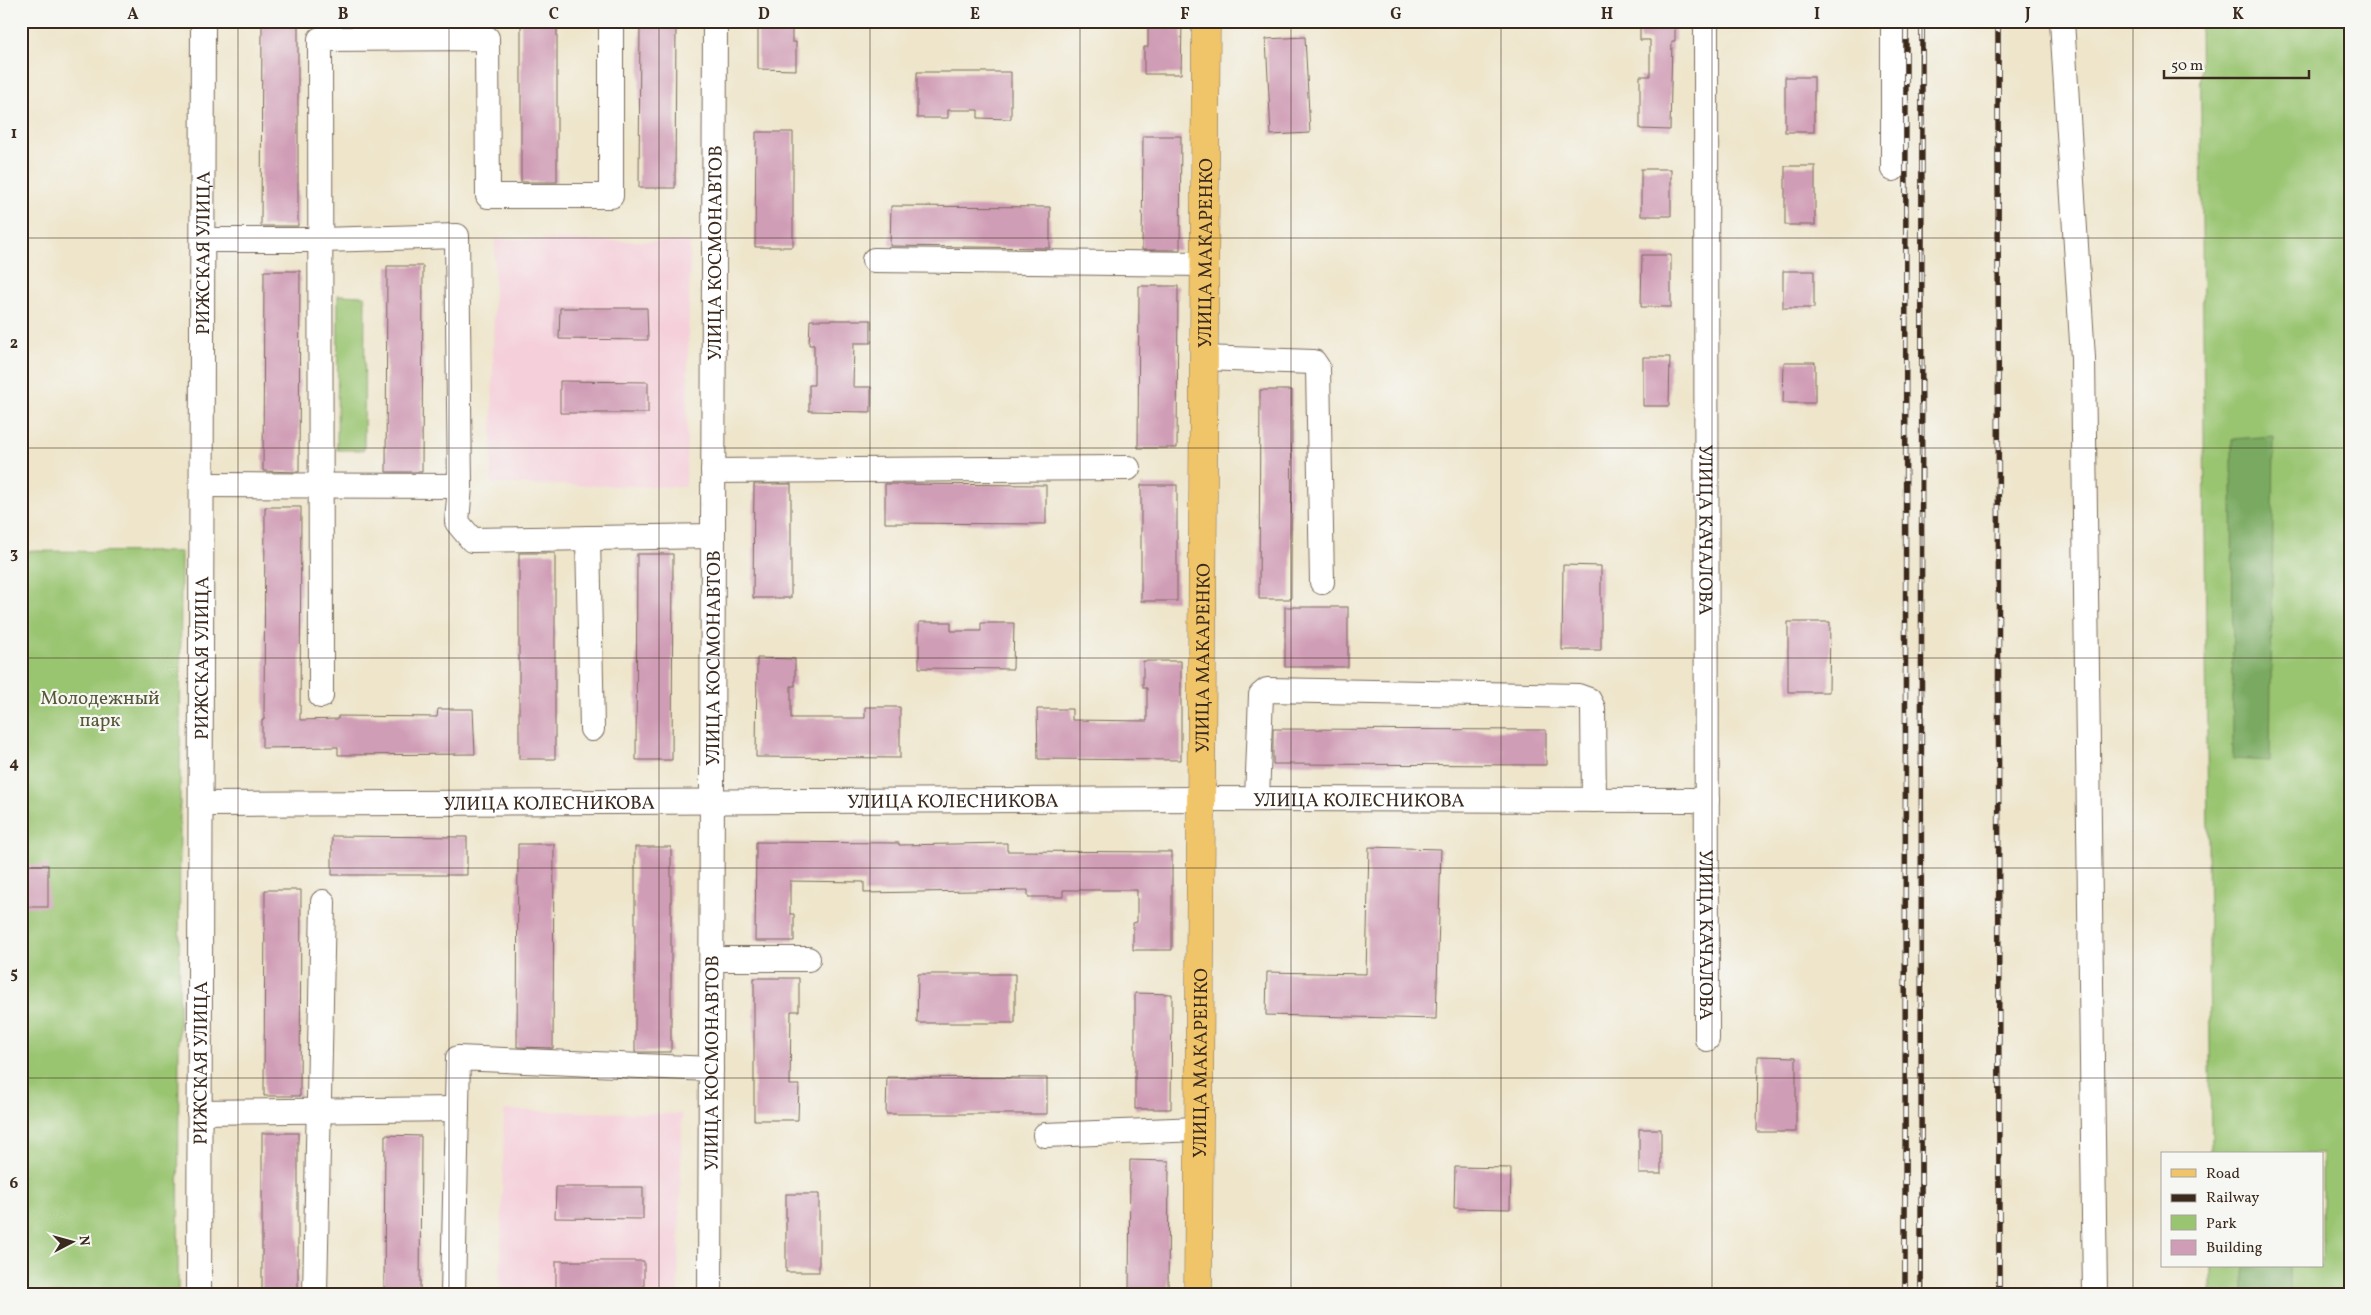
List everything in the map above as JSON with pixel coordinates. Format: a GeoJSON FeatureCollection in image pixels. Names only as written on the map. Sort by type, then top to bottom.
{"type":"FeatureCollection","features":[{"type":"Feature","properties":{"kind":"main road","name":"УЛИЦА МАКАРЕНКО"},"geometry":{"type":"LineString","coordinates":[[1198,1294],[1206,21]]}},
{"type":"Feature","properties":{"kind":"street","name":"РИЖСКАЯ УЛИЦА"},"geometry":{"type":"LineString","coordinates":[[199,1294],[203,21]]}},
{"type":"Feature","properties":{"kind":"street"},"geometry":{"type":"LineString","coordinates":[[322,696],[320,39],[487,38],[488,196],[611,196],[611,21]]}},
{"type":"Feature","properties":{"kind":"street","name":"УЛИЦА КОСМОНАВТОВ"},"geometry":{"type":"LineString","coordinates":[[710,1294],[715,21]]}},
{"type":"Feature","properties":{"kind":"street","name":"УЛИЦА КАЧАЛОВА"},"geometry":{"type":"LineString","coordinates":[[1706,21],[1706,1039]]}},
{"type":"Feature","properties":{"kind":"street"},"geometry":{"type":"LineString","coordinates":[[1893,21],[1893,169]]}},
{"type":"Feature","properties":{"kind":"street"},"geometry":{"type":"LineString","coordinates":[[2062,21],[2084,358],[2095,1294]]}},
{"type":"Feature","properties":{"kind":"street"},"geometry":{"type":"LineString","coordinates":[[203,240],[322,240],[457,236],[460,486],[457,522],[472,540],[713,536]]}},
{"type":"Feature","properties":{"kind":"street"},"geometry":{"type":"LineString","coordinates":[[874,260],[1204,264]]}},
{"type":"Feature","properties":{"kind":"street"},"geometry":{"type":"LineString","coordinates":[[1204,358],[1314,362],[1318,368],[1322,582]]}},
{"type":"Feature","properties":{"kind":"street"},"geometry":{"type":"LineString","coordinates":[[714,471],[1128,468]]}},
{"type":"Feature","properties":{"kind":"street"},"geometry":{"type":"LineString","coordinates":[[202,485],[460,486]]}},
{"type":"Feature","properties":{"kind":"street"},"geometry":{"type":"LineString","coordinates":[[588,538],[592,729]]}},
{"type":"Feature","properties":{"kind":"street"},"geometry":{"type":"LineString","coordinates":[[1257,799],[1261,695],[1267,690],[1578,696],[1589,700],[1593,708],[1594,800]]}},
{"type":"Feature","properties":{"kind":"street","name":"УЛИЦА КОЛЕСНИКОВА"},"geometry":{"type":"LineString","coordinates":[[200,804],[1201,799],[1707,800]]}},
{"type":"Feature","properties":{"kind":"street"},"geometry":{"type":"LineString","coordinates":[[315,1294],[324,902]]}},
{"type":"Feature","properties":{"kind":"street"},"geometry":{"type":"LineString","coordinates":[[712,958],[808,960]]}},
{"type":"Feature","properties":{"kind":"street"},"geometry":{"type":"LineString","coordinates":[[453,1294],[458,1058],[711,1069]]}},
{"type":"Feature","properties":{"kind":"street"},"geometry":{"type":"LineString","coordinates":[[199,1112],[457,1109]]}},
{"type":"Feature","properties":{"kind":"street"},"geometry":{"type":"LineString","coordinates":[[1045,1135],[1199,1129]]}},
{"type":"Feature","properties":{"kind":"shaded area"},"geometry":{"type":"Polygon","coordinates":[[[495,239],[690,242],[686,487],[491,484],[495,239]]]}},
{"type":"Feature","properties":{"kind":"shaded area"},"geometry":{"type":"Polygon","coordinates":[[[504,1110],[682,1114],[678,1294],[500,1294],[504,1110]]]}},
{"type":"Feature","properties":{"kind":"green space"},"geometry":{"type":"Polygon","coordinates":[[[2200,21],[2350,21],[2350,1294],[2212,1294],[2212,1268],[2324,1268],[2324,1152],[2211,1152],[2200,21]]]}},
{"type":"Feature","properties":{"kind":"green space"},"geometry":{"type":"Polygon","coordinates":[[[338,295],[365,296],[364,450],[337,450],[338,295]]]}},
{"type":"Feature","properties":{"kind":"green space"},"geometry":{"type":"Polygon","coordinates":[[[2274,436],[2270,761],[2233,759],[2232,439],[2274,436]]]}},
{"type":"Feature","properties":{"kind":"green space","name":"Молодежный парк"},"geometry":{"type":"Polygon","coordinates":[[[21,551],[181,552],[178,1294],[21,1294],[21,551]]]}},
{"type":"Feature","properties":{"kind":"green space"},"geometry":{"type":"Polygon","coordinates":[[[2244,1268],[2290,1268],[2290,1294],[2244,1294],[2244,1268]]]}},
{"type":"Feature","properties":{"kind":"building"},"geometry":{"type":"Polygon","coordinates":[[[262,21],[298,22],[298,226],[261,226],[262,21]]]}},
{"type":"Feature","properties":{"kind":"building"},"geometry":{"type":"Polygon","coordinates":[[[521,21],[557,21],[557,182],[521,182],[521,21]]]}},
{"type":"Feature","properties":{"kind":"building"},"geometry":{"type":"Polygon","coordinates":[[[640,21],[676,21],[675,188],[639,188],[640,21]]]}},
{"type":"Feature","properties":{"kind":"building"},"geometry":{"type":"Polygon","coordinates":[[[758,21],[792,21],[792,42],[796,42],[796,70],[758,69],[758,21]]]}},
{"type":"Feature","properties":{"kind":"building"},"geometry":{"type":"Polygon","coordinates":[[[1148,21],[1182,21],[1181,74],[1144,74],[1144,47],[1148,47],[1148,21]]]}},
{"type":"Feature","properties":{"kind":"building"},"geometry":{"type":"Polygon","coordinates":[[[1640,21],[1675,21],[1675,41],[1672,41],[1670,130],[1640,129],[1640,76],[1650,76],[1650,40],[1640,40],[1640,21]]]}},
{"type":"Feature","properties":{"kind":"building"},"geometry":{"type":"Polygon","coordinates":[[[1305,37],[1310,133],[1271,135],[1266,39],[1305,37]]]}},
{"type":"Feature","properties":{"kind":"building"},"geometry":{"type":"Polygon","coordinates":[[[917,72],[1011,72],[1011,119],[978,118],[978,110],[948,110],[948,118],[917,118],[917,72]]]}},
{"type":"Feature","properties":{"kind":"building"},"geometry":{"type":"Polygon","coordinates":[[[1785,77],[1814,77],[1814,132],[1785,132],[1785,77]]]}},
{"type":"Feature","properties":{"kind":"building"},"geometry":{"type":"Polygon","coordinates":[[[756,132],[793,132],[793,247],[755,247],[756,132]]]}},
{"type":"Feature","properties":{"kind":"building"},"geometry":{"type":"Polygon","coordinates":[[[1143,136],[1181,136],[1180,250],[1142,250],[1143,136]]]}},
{"type":"Feature","properties":{"kind":"building"},"geometry":{"type":"Polygon","coordinates":[[[1785,166],[1815,166],[1815,225],[1785,225],[1785,166]]]}},
{"type":"Feature","properties":{"kind":"building"},"geometry":{"type":"Polygon","coordinates":[[[1641,169],[1671,169],[1671,216],[1641,216],[1641,169]]]}},
{"type":"Feature","properties":{"kind":"building"},"geometry":{"type":"Polygon","coordinates":[[[891,206],[1050,207],[1050,248],[890,246],[891,206]]]}},
{"type":"Feature","properties":{"kind":"building"},"geometry":{"type":"Polygon","coordinates":[[[1642,255],[1671,255],[1671,307],[1641,307],[1642,255]]]}},
{"type":"Feature","properties":{"kind":"building"},"geometry":{"type":"Polygon","coordinates":[[[387,266],[423,266],[422,472],[386,472],[387,266]]]}},
{"type":"Feature","properties":{"kind":"building"},"geometry":{"type":"Polygon","coordinates":[[[264,271],[300,271],[299,472],[263,471],[264,271]]]}},
{"type":"Feature","properties":{"kind":"building"},"geometry":{"type":"Polygon","coordinates":[[[1783,271],[1814,271],[1814,308],[1783,308],[1783,271]]]}},
{"type":"Feature","properties":{"kind":"building"},"geometry":{"type":"Polygon","coordinates":[[[1139,286],[1178,286],[1177,448],[1138,448],[1139,286]]]}},
{"type":"Feature","properties":{"kind":"building"},"geometry":{"type":"Polygon","coordinates":[[[560,308],[647,308],[648,340],[559,339],[560,308]]]}},
{"type":"Feature","properties":{"kind":"building"},"geometry":{"type":"Polygon","coordinates":[[[810,320],[871,320],[871,343],[854,343],[853,387],[871,387],[871,412],[809,411],[809,385],[814,385],[814,345],[809,345],[810,320]]]}},
{"type":"Feature","properties":{"kind":"building"},"geometry":{"type":"Polygon","coordinates":[[[1643,357],[1670,357],[1669,406],[1643,406],[1643,357]]]}},
{"type":"Feature","properties":{"kind":"building"},"geometry":{"type":"Polygon","coordinates":[[[1784,362],[1815,362],[1815,403],[1783,403],[1784,362]]]}},
{"type":"Feature","properties":{"kind":"building"},"geometry":{"type":"Polygon","coordinates":[[[560,381],[648,382],[648,413],[560,413],[560,381]]]}},
{"type":"Feature","properties":{"kind":"building"},"geometry":{"type":"Polygon","coordinates":[[[1260,390],[1292,390],[1291,599],[1259,599],[1260,390]]]}},
{"type":"Feature","properties":{"kind":"building"},"geometry":{"type":"Polygon","coordinates":[[[754,484],[791,484],[791,598],[753,598],[754,484]]]}},
{"type":"Feature","properties":{"kind":"building"},"geometry":{"type":"Polygon","coordinates":[[[885,484],[1046,485],[1046,524],[885,523],[885,484]]]}},
{"type":"Feature","properties":{"kind":"building"},"geometry":{"type":"Polygon","coordinates":[[[1141,485],[1177,485],[1177,601],[1141,601],[1141,485]]]}},
{"type":"Feature","properties":{"kind":"building"},"geometry":{"type":"Polygon","coordinates":[[[265,507],[301,507],[300,720],[338,719],[338,716],[437,717],[438,709],[473,709],[475,754],[338,755],[338,747],[262,748],[262,720],[264,720],[265,507]]]}},
{"type":"Feature","properties":{"kind":"building"},"geometry":{"type":"Polygon","coordinates":[[[519,553],[555,553],[555,759],[519,759],[519,553]]]}},
{"type":"Feature","properties":{"kind":"building"},"geometry":{"type":"Polygon","coordinates":[[[637,554],[673,554],[672,760],[636,760],[637,554]]]}},
{"type":"Feature","properties":{"kind":"building"},"geometry":{"type":"Polygon","coordinates":[[[1563,565],[1601,566],[1601,650],[1562,650],[1563,565]]]}},
{"type":"Feature","properties":{"kind":"building"},"geometry":{"type":"Polygon","coordinates":[[[1285,607],[1348,607],[1348,667],[1285,667],[1285,607]]]}},
{"type":"Feature","properties":{"kind":"building"},"geometry":{"type":"Polygon","coordinates":[[[919,622],[951,622],[951,631],[981,631],[981,623],[1014,623],[1013,669],[919,668],[919,622]]]}},
{"type":"Feature","properties":{"kind":"building"},"geometry":{"type":"Polygon","coordinates":[[[1788,622],[1830,622],[1829,692],[1788,692],[1788,622]]]}},
{"type":"Feature","properties":{"kind":"building"},"geometry":{"type":"Polygon","coordinates":[[[757,658],[795,659],[795,686],[791,686],[791,718],[865,718],[865,707],[900,707],[900,758],[756,757],[757,658]]]}},
{"type":"Feature","properties":{"kind":"building"},"geometry":{"type":"Polygon","coordinates":[[[1143,661],[1181,661],[1181,760],[1038,759],[1037,709],[1072,709],[1072,720],[1147,721],[1147,688],[1143,688],[1143,661]]]}},
{"type":"Feature","properties":{"kind":"building"},"geometry":{"type":"Polygon","coordinates":[[[1273,729],[1546,730],[1546,765],[1273,764],[1273,729]]]}},
{"type":"Feature","properties":{"kind":"building"},"geometry":{"type":"Polygon","coordinates":[[[332,836],[467,837],[467,875],[332,875],[332,836]]]}},
{"type":"Feature","properties":{"kind":"building"},"geometry":{"type":"Polygon","coordinates":[[[756,842],[899,843],[899,845],[1007,843],[1007,851],[1172,852],[1172,950],[1133,950],[1133,923],[1137,922],[1137,890],[1063,890],[1063,897],[1028,897],[1028,890],[864,893],[864,882],[790,881],[790,914],[794,914],[794,941],[755,941],[756,842]]]}},
{"type":"Feature","properties":{"kind":"building"},"geometry":{"type":"Polygon","coordinates":[[[518,844],[554,844],[553,1048],[517,1047],[518,844]]]}},
{"type":"Feature","properties":{"kind":"building"},"geometry":{"type":"Polygon","coordinates":[[[635,847],[671,847],[671,1052],[635,1052],[635,847]]]}},
{"type":"Feature","properties":{"kind":"building"},"geometry":{"type":"Polygon","coordinates":[[[1369,847],[1441,849],[1436,1019],[1266,1015],[1267,972],[1366,974],[1369,847]]]}},
{"type":"Feature","properties":{"kind":"building"},"geometry":{"type":"Polygon","coordinates":[[[21,865],[48,865],[48,907],[21,907],[21,865]]]}},
{"type":"Feature","properties":{"kind":"building"},"geometry":{"type":"Polygon","coordinates":[[[265,890],[301,890],[300,1096],[264,1096],[265,890]]]}},
{"type":"Feature","properties":{"kind":"building"},"geometry":{"type":"Polygon","coordinates":[[[918,974],[1015,974],[1015,1023],[917,1023],[918,974]]]}},
{"type":"Feature","properties":{"kind":"building"},"geometry":{"type":"Polygon","coordinates":[[[754,978],[799,978],[799,1011],[791,1011],[790,1085],[799,1085],[798,1120],[754,1120],[754,978]]]}},
{"type":"Feature","properties":{"kind":"building"},"geometry":{"type":"Polygon","coordinates":[[[1135,993],[1172,994],[1171,1109],[1135,1109],[1135,993]]]}},
{"type":"Feature","properties":{"kind":"building"},"geometry":{"type":"Polygon","coordinates":[[[1758,1056],[1796,1057],[1796,1132],[1757,1132],[1758,1056]]]}},
{"type":"Feature","properties":{"kind":"building"},"geometry":{"type":"Polygon","coordinates":[[[887,1077],[1047,1078],[1047,1114],[886,1114],[887,1077]]]}},
{"type":"Feature","properties":{"kind":"building"},"geometry":{"type":"Polygon","coordinates":[[[1639,1129],[1661,1129],[1661,1174],[1639,1174],[1639,1129]]]}},
{"type":"Feature","properties":{"kind":"building"},"geometry":{"type":"Polygon","coordinates":[[[262,1133],[298,1133],[298,1294],[262,1294],[262,1133]]]}},
{"type":"Feature","properties":{"kind":"building"},"geometry":{"type":"Polygon","coordinates":[[[385,1135],[421,1136],[420,1294],[384,1294],[385,1135]]]}},
{"type":"Feature","properties":{"kind":"building"},"geometry":{"type":"Polygon","coordinates":[[[1130,1160],[1169,1161],[1168,1294],[1129,1294],[1130,1160]]]}},
{"type":"Feature","properties":{"kind":"building"},"geometry":{"type":"Polygon","coordinates":[[[1455,1167],[1511,1168],[1510,1209],[1454,1208],[1455,1167]]]}},
{"type":"Feature","properties":{"kind":"building"},"geometry":{"type":"Polygon","coordinates":[[[556,1187],[643,1187],[643,1219],[555,1218],[556,1187]]]}},
{"type":"Feature","properties":{"kind":"building"},"geometry":{"type":"Polygon","coordinates":[[[786,1194],[819,1194],[819,1272],[786,1272],[786,1194]]]}},
{"type":"Feature","properties":{"kind":"building"},"geometry":{"type":"Polygon","coordinates":[[[556,1261],[644,1261],[644,1293],[556,1292],[556,1261]]]}},
{"type":"Feature","properties":{"kind":"railway"},"geometry":{"type":"LineString","coordinates":[[1905,1294],[1906,21]]}},
{"type":"Feature","properties":{"kind":"railway"},"geometry":{"type":"LineString","coordinates":[[1921,1294],[1922,21]]}},
{"type":"Feature","properties":{"kind":"railway"},"geometry":{"type":"LineString","coordinates":[[1998,21],[1999,1294]]}}]}
